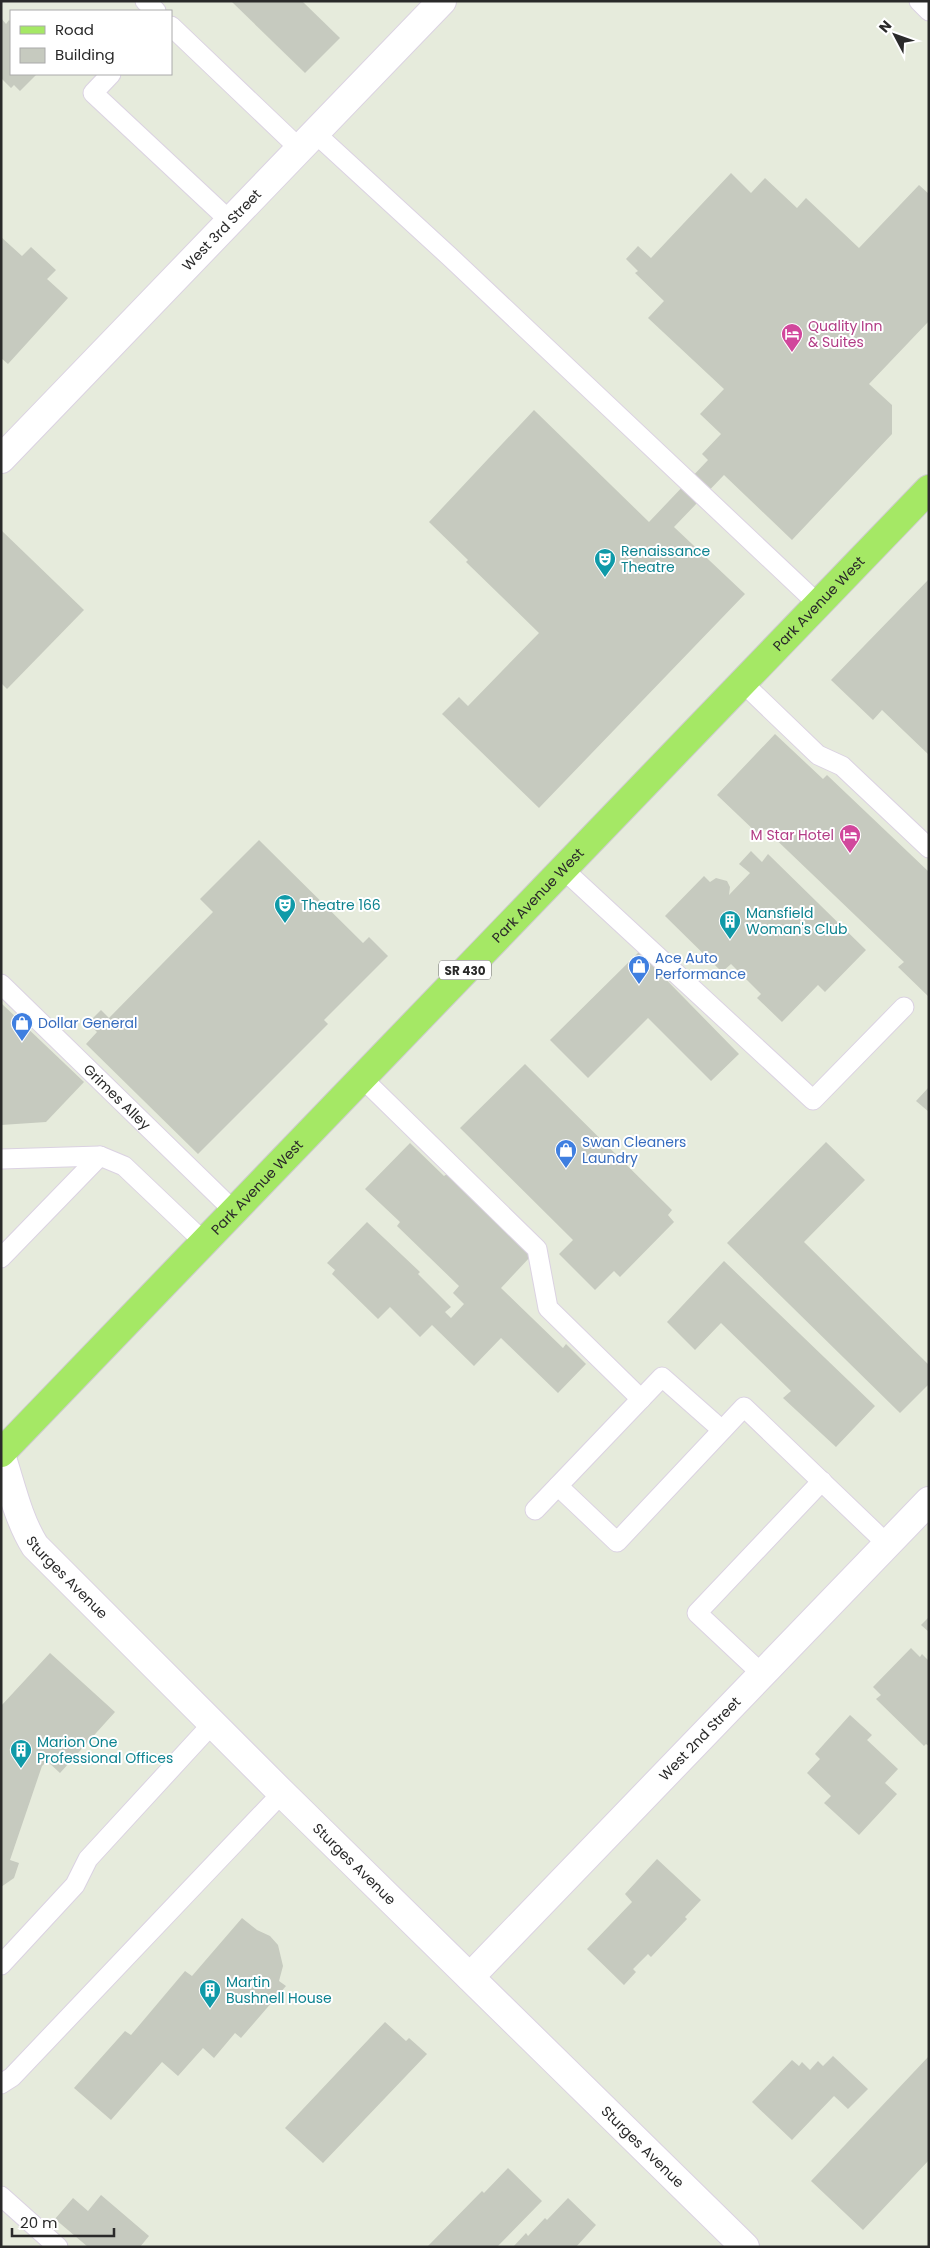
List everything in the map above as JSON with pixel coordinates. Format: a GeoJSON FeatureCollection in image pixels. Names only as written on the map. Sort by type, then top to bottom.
{"type":"FeatureCollection","features":[{"type":"Feature","properties":{"kind":"main road","name":"Park Avenue West"},"geometry":{"type":"LineString","coordinates":[[1,1454],[929,489]]}},
{"type":"Feature","properties":{"kind":"street","name":"West 3rd Street"},"geometry":{"type":"LineString","coordinates":[[1,459],[442,1]]}},
{"type":"Feature","properties":{"kind":"street","name":"Sturges Avenue"},"geometry":{"type":"LineString","coordinates":[[1,1454],[22,1518],[35,1546],[282,1793],[745,2247]]}},
{"type":"Feature","properties":{"kind":"street","name":"West 2nd Street"},"geometry":{"type":"LineString","coordinates":[[470,1977],[929,1501]]}},
{"type":"Feature","properties":{"kind":"lane"},"geometry":{"type":"LineString","coordinates":[[145,1],[155,10]]}},
{"type":"Feature","properties":{"kind":"lane"},"geometry":{"type":"LineString","coordinates":[[919,1],[929,11]]}},
{"type":"Feature","properties":{"kind":"lane"},"geometry":{"type":"LineString","coordinates":[[172,27],[449,256],[818,604]]}},
{"type":"Feature","properties":{"kind":"lane"},"geometry":{"type":"LineString","coordinates":[[110,75],[93,93],[230,221]]}},
{"type":"Feature","properties":{"kind":"lane"},"geometry":{"type":"LineString","coordinates":[[742,682],[818,755],[842,766],[929,848]]}},
{"type":"Feature","properties":{"kind":"lane"},"geometry":{"type":"LineString","coordinates":[[563,869],[813,1100],[904,1007]]}},
{"type":"Feature","properties":{"kind":"lane","name":"Grimes Alley"},"geometry":{"type":"LineString","coordinates":[[1,984],[234,1211]]}},
{"type":"Feature","properties":{"kind":"lane"},"geometry":{"type":"LineString","coordinates":[[362,1077],[537,1249],[548,1308],[641,1399]]}},
{"type":"Feature","properties":{"kind":"lane"},"geometry":{"type":"LineString","coordinates":[[1,1159],[100,1156],[124,1166],[204,1242]]}},
{"type":"Feature","properties":{"kind":"lane"},"geometry":{"type":"LineString","coordinates":[[1,1258],[100,1156]]}},
{"type":"Feature","properties":{"kind":"lane"},"geometry":{"type":"LineString","coordinates":[[535,1510],[662,1376],[722,1430]]}},
{"type":"Feature","properties":{"kind":"lane"},"geometry":{"type":"LineString","coordinates":[[558,1486],[617,1542],[744,1407],[887,1544]]}},
{"type":"Feature","properties":{"kind":"lane"},"geometry":{"type":"LineString","coordinates":[[762,1674],[697,1613],[822,1481]]}},
{"type":"Feature","properties":{"kind":"lane"},"geometry":{"type":"LineString","coordinates":[[1,1965],[76,1885],[88,1859],[212,1723]]}},
{"type":"Feature","properties":{"kind":"lane"},"geometry":{"type":"LineString","coordinates":[[1,2084],[12,2077],[282,1793]]}},
{"type":"Feature","properties":{"kind":"lane"},"geometry":{"type":"LineString","coordinates":[[1,2196],[58,2247]]}},
{"type":"Feature","properties":{"kind":"building"},"geometry":{"type":"Polygon","coordinates":[[[231,1],[302,1],[340,38],[305,73],[231,1]]]}},
{"type":"Feature","properties":{"kind":"building"},"geometry":{"type":"Polygon","coordinates":[[[1,18],[6,24],[10,21],[10,75],[36,75],[20,91],[14,85],[11,88],[1,78],[1,18]]]}},
{"type":"Feature","properties":{"kind":"building"},"geometry":{"type":"Polygon","coordinates":[[[731,173],[751,193],[765,178],[797,208],[806,198],[859,248],[919,185],[929,194],[929,321],[869,384],[892,405],[892,434],[792,540],[724,475],[674,527],[745,594],[539,808],[442,714],[459,697],[468,706],[539,633],[466,562],[468,560],[429,522],[534,410],[649,522],[708,460],[702,454],[721,434],[700,414],[724,389],[648,318],[664,301],[635,273],[638,271],[626,259],[638,246],[651,258],[731,173]]]}},
{"type":"Feature","properties":{"kind":"building"},"geometry":{"type":"Polygon","coordinates":[[[1,237],[22,256],[31,247],[56,270],[47,279],[68,298],[8,364],[1,358],[1,237]]]}},
{"type":"Feature","properties":{"kind":"building"},"geometry":{"type":"Polygon","coordinates":[[[1,530],[84,610],[7,689],[1,683],[1,530]]]}},
{"type":"Feature","properties":{"kind":"building"},"geometry":{"type":"Polygon","coordinates":[[[929,579],[929,755],[882,710],[873,720],[831,680],[929,579]]]}},
{"type":"Feature","properties":{"kind":"building","name":"M Star Hotel"},"geometry":{"type":"Polygon","coordinates":[[[775,734],[823,779],[827,775],[929,872],[929,997],[898,967],[904,962],[765,829],[759,835],[717,795],[775,734]]]}},
{"type":"Feature","properties":{"kind":"building"},"geometry":{"type":"Polygon","coordinates":[[[259,840],[363,943],[369,937],[388,956],[324,1020],[328,1024],[198,1154],[86,1044],[97,1032],[88,1023],[101,1010],[109,1018],[213,912],[200,899],[259,840]]]}},
{"type":"Feature","properties":{"kind":"building"},"geometry":{"type":"Polygon","coordinates":[[[751,851],[762,862],[768,854],[866,950],[825,992],[818,985],[782,1022],[757,998],[761,994],[731,964],[722,972],[665,916],[704,876],[710,882],[716,878],[727,881],[730,887],[729,895],[750,873],[739,864],[751,851]]]}},
{"type":"Feature","properties":{"kind":"building","name":"Ace Auto Performance"},"geometry":{"type":"Polygon","coordinates":[[[639,952],[739,1054],[711,1081],[648,1018],[588,1078],[550,1040],[639,952]]]}},
{"type":"Feature","properties":{"kind":"building","name":"Dollar General"},"geometry":{"type":"Polygon","coordinates":[[[1,1003],[84,1082],[46,1122],[1,1125],[1,1003]]]}},
{"type":"Feature","properties":{"kind":"building","name":"Swan Cleaners Laundry"},"geometry":{"type":"Polygon","coordinates":[[[525,1064],[672,1210],[668,1215],[674,1222],[620,1277],[614,1271],[595,1290],[559,1254],[573,1240],[460,1128],[525,1064]]]}},
{"type":"Feature","properties":{"kind":"building"},"geometry":{"type":"Polygon","coordinates":[[[929,1087],[929,1112],[916,1101],[929,1087]]]}},
{"type":"Feature","properties":{"kind":"building"},"geometry":{"type":"Polygon","coordinates":[[[826,1142],[865,1180],[804,1242],[929,1365],[929,1384],[900,1413],[727,1243],[826,1142]]]}},
{"type":"Feature","properties":{"kind":"building"},"geometry":{"type":"Polygon","coordinates":[[[410,1143],[444,1176],[447,1174],[523,1244],[521,1246],[531,1256],[501,1288],[563,1348],[566,1344],[586,1364],[558,1393],[501,1338],[474,1366],[432,1325],[420,1337],[390,1307],[378,1319],[332,1274],[335,1270],[327,1263],[367,1222],[420,1272],[418,1274],[451,1307],[445,1312],[451,1318],[464,1304],[453,1293],[459,1286],[397,1226],[400,1222],[365,1189],[410,1143]]]}},
{"type":"Feature","properties":{"kind":"building"},"geometry":{"type":"Polygon","coordinates":[[[724,1261],[875,1406],[836,1447],[783,1398],[791,1391],[721,1323],[695,1350],[667,1322],[724,1261]]]}},
{"type":"Feature","properties":{"kind":"building"},"geometry":{"type":"Polygon","coordinates":[[[929,1617],[929,1632],[921,1625],[929,1617]]]}},
{"type":"Feature","properties":{"kind":"building"},"geometry":{"type":"Polygon","coordinates":[[[911,1648],[920,1657],[922,1654],[929,1661],[929,1746],[926,1744],[924,1746],[876,1699],[881,1695],[873,1687],[911,1648]]]}},
{"type":"Feature","properties":{"kind":"building","name":"Marion One Professional Offices"},"geometry":{"type":"Polygon","coordinates":[[[50,1653],[115,1712],[60,1773],[47,1761],[42,1766],[10,1860],[19,1863],[14,1878],[1,1887],[1,1706],[50,1653]]]}},
{"type":"Feature","properties":{"kind":"building"},"geometry":{"type":"Polygon","coordinates":[[[850,1715],[872,1735],[867,1740],[898,1769],[885,1783],[897,1794],[859,1835],[824,1803],[831,1796],[807,1773],[820,1759],[815,1754],[850,1715]]]}},
{"type":"Feature","properties":{"kind":"building"},"geometry":{"type":"Polygon","coordinates":[[[657,1859],[701,1900],[685,1917],[687,1919],[651,1957],[648,1954],[633,1969],[636,1972],[624,1985],[587,1949],[632,1902],[625,1894],[657,1859]]]}},
{"type":"Feature","properties":{"kind":"building","name":"Martin Bushnell House"},"geometry":{"type":"Polygon","coordinates":[[[242,1918],[257,1930],[270,1936],[278,1945],[283,1966],[279,1981],[286,1986],[241,2038],[235,2033],[214,2058],[203,2048],[178,2076],[162,2062],[111,2120],[74,2088],[125,2031],[131,2035],[185,1971],[192,1976],[242,1918]]]}},
{"type":"Feature","properties":{"kind":"building"},"geometry":{"type":"Polygon","coordinates":[[[385,2022],[406,2041],[409,2038],[427,2054],[323,2163],[285,2128],[385,2022]]]}},
{"type":"Feature","properties":{"kind":"building"},"geometry":{"type":"Polygon","coordinates":[[[833,2056],[868,2089],[848,2109],[834,2096],[792,2140],[752,2102],[792,2060],[799,2066],[802,2062],[810,2070],[818,2061],[823,2066],[833,2056]]]}},
{"type":"Feature","properties":{"kind":"building"},"geometry":{"type":"Polygon","coordinates":[[[929,2056],[929,2160],[863,2230],[811,2181],[929,2056]]]}},
{"type":"Feature","properties":{"kind":"building"},"geometry":{"type":"Polygon","coordinates":[[[508,2168],[542,2201],[497,2247],[427,2247],[482,2191],[484,2193],[508,2168]]]}},
{"type":"Feature","properties":{"kind":"building"},"geometry":{"type":"Polygon","coordinates":[[[101,2195],[149,2236],[140,2247],[88,2247],[55,2219],[73,2198],[88,2211],[101,2195]]]}},
{"type":"Feature","properties":{"kind":"building"},"geometry":{"type":"Polygon","coordinates":[[[568,2198],[596,2225],[576,2247],[513,2247],[526,2233],[528,2236],[545,2218],[547,2220],[568,2198]]]}},
{"type":"Feature","properties":{"kind":"place","name":"Quality Inn & Suites"},"geometry":{"type":"Point","coordinates":[792,353]}},
{"type":"Feature","properties":{"kind":"place","name":"Renaissance Theatre"},"geometry":{"type":"Point","coordinates":[605,578]}},
{"type":"Feature","properties":{"kind":"place","name":"M Star Hotel"},"geometry":{"type":"Point","coordinates":[850,854]}},
{"type":"Feature","properties":{"kind":"place","name":"Theatre 166"},"geometry":{"type":"Point","coordinates":[285,924]}},
{"type":"Feature","properties":{"kind":"place","name":"Mansfield Woman's Club"},"geometry":{"type":"Point","coordinates":[730,940]}},
{"type":"Feature","properties":{"kind":"place","name":"Ace Auto Performance"},"geometry":{"type":"Point","coordinates":[639,985]}},
{"type":"Feature","properties":{"kind":"place","name":"Dollar General"},"geometry":{"type":"Point","coordinates":[22,1042]}},
{"type":"Feature","properties":{"kind":"place","name":"Swan Cleaners Laundry"},"geometry":{"type":"Point","coordinates":[566,1169]}},
{"type":"Feature","properties":{"kind":"place","name":"Marion One Professional Offices"},"geometry":{"type":"Point","coordinates":[21,1769]}},
{"type":"Feature","properties":{"kind":"place","name":"Martin Bushnell House"},"geometry":{"type":"Point","coordinates":[210,2009]}}]}
